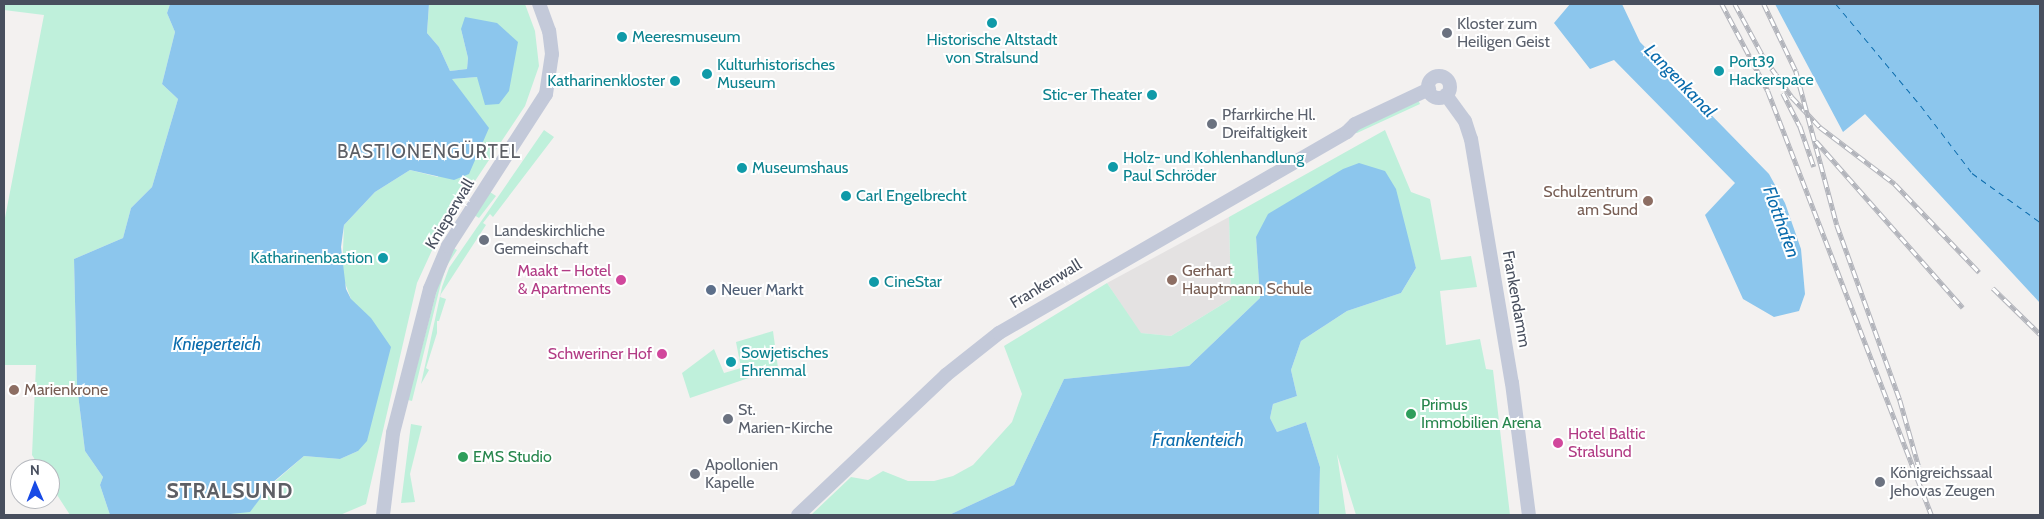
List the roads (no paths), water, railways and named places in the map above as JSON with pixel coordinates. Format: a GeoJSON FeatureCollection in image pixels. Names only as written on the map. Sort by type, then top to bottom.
{"type":"FeatureCollection","features":[{"type":"Feature","properties":{"kind":"street","name":"Knieperwall"},"geometry":{"type":"LineString","coordinates":[[383,515],[393,433],[430,289],[448,246],[546,94],[552,54],[549,31],[539,4]]}},
{"type":"Feature","properties":{"kind":"street","name":"Frankenwall"},"geometry":{"type":"LineString","coordinates":[[798,515],[946,375],[999,333],[1348,132],[1357,133],[1436,94]]}},
{"type":"Feature","properties":{"kind":"street","name":"Frankendamm"},"geometry":{"type":"LineString","coordinates":[[1436,94],[1465,122],[1471,139],[1512,382],[1529,515]]}},
{"type":"Feature","properties":{"kind":"water","name":"Knieperteich"},"geometry":{"type":"Polygon","coordinates":[[[170,4],[429,4],[427,33],[439,47],[450,71],[467,69],[468,58],[461,29],[465,17],[497,23],[518,42],[509,91],[499,104],[485,105],[477,77],[452,79],[489,128],[469,174],[454,180],[410,170],[375,192],[344,225],[341,247],[346,289],[351,299],[371,318],[391,347],[367,441],[358,451],[340,459],[304,456],[272,483],[250,512],[221,515],[110,515],[100,485],[103,477],[85,451],[77,386],[74,259],[123,238],[131,208],[152,187],[178,99],[162,84],[175,32],[167,13],[170,4]]]}},
{"type":"Feature","properties":{"kind":"water","name":"Flotthafen"},"geometry":{"type":"Polygon","coordinates":[[[1570,4],[1622,4],[1640,42],[1769,174],[1785,203],[1801,249],[1805,294],[1799,311],[1774,317],[1743,299],[1705,215],[1735,183],[1614,60],[1590,69],[1554,23],[1570,4]]]}},
{"type":"Feature","properties":{"kind":"water"},"geometry":{"type":"Polygon","coordinates":[[[1775,4],[2040,4],[2040,303],[1865,114],[1843,132],[1775,4]]]}},
{"type":"Feature","properties":{"kind":"water","name":"Frankenteich"},"geometry":{"type":"Polygon","coordinates":[[[1359,163],[1385,171],[1396,189],[1416,268],[1401,293],[1347,311],[1301,341],[1291,370],[1297,396],[1273,404],[1270,418],[1277,432],[1306,422],[1320,467],[1319,515],[949,515],[1014,485],[1064,379],[1189,366],[1260,298],[1256,237],[1268,214],[1343,169],[1359,163]]]}},
{"type":"Feature","properties":{"kind":"railway"},"geometry":{"type":"LineString","coordinates":[[1722,4],[1768,91],[1932,515]]}},
{"type":"Feature","properties":{"kind":"railway"},"geometry":{"type":"LineString","coordinates":[[1735,4],[1763,56],[1792,97],[1820,127],[1895,184],[1979,272]]}},
{"type":"Feature","properties":{"kind":"railway"},"geometry":{"type":"LineString","coordinates":[[1764,4],[1796,71],[1837,225],[1900,400],[1919,467]]}},
{"type":"Feature","properties":{"kind":"railway"},"geometry":{"type":"LineString","coordinates":[[1783,93],[1800,126],[1814,167]]}},
{"type":"Feature","properties":{"kind":"railway"},"geometry":{"type":"LineString","coordinates":[[1816,141],[1963,308]]}},
{"type":"Feature","properties":{"kind":"railway"},"geometry":{"type":"LineString","coordinates":[[1993,288],[2040,334]]}},
{"type":"Feature","properties":{"kind":"place","name":"Historische Altstadt von Stralsund"},"geometry":{"type":"Point","coordinates":[992,23]}},
{"type":"Feature","properties":{"kind":"place","name":"Kloster zum Heiligen Geist"},"geometry":{"type":"Point","coordinates":[1447,33]}},
{"type":"Feature","properties":{"kind":"place","name":"Meeresmuseum"},"geometry":{"type":"Point","coordinates":[622,37]}},
{"type":"Feature","properties":{"kind":"place","name":"Port39 Hackerspace"},"geometry":{"type":"Point","coordinates":[1719,71]}},
{"type":"Feature","properties":{"kind":"place","name":"Kulturhistorisches Museum"},"geometry":{"type":"Point","coordinates":[707,74]}},
{"type":"Feature","properties":{"kind":"place","name":"Katharinenkloster"},"geometry":{"type":"Point","coordinates":[675,81]}},
{"type":"Feature","properties":{"kind":"place","name":"Stic-er Theater"},"geometry":{"type":"Point","coordinates":[1152,95]}},
{"type":"Feature","properties":{"kind":"place","name":"Pfarrkirche Hl. Dreifaltigkeit"},"geometry":{"type":"Point","coordinates":[1212,124]}},
{"type":"Feature","properties":{"kind":"place","name":"Holz- und Kohlenhandlung Paul Schröder"},"geometry":{"type":"Point","coordinates":[1113,167]}},
{"type":"Feature","properties":{"kind":"place","name":"Museumshaus"},"geometry":{"type":"Point","coordinates":[742,168]}},
{"type":"Feature","properties":{"kind":"place","name":"Carl Engelbrecht"},"geometry":{"type":"Point","coordinates":[846,196]}},
{"type":"Feature","properties":{"kind":"place","name":"Schulzentrum am Sund"},"geometry":{"type":"Point","coordinates":[1648,201]}},
{"type":"Feature","properties":{"kind":"place","name":"Landeskirchliche Gemeinschaft"},"geometry":{"type":"Point","coordinates":[484,240]}},
{"type":"Feature","properties":{"kind":"place","name":"Katharinenbastion"},"geometry":{"type":"Point","coordinates":[383,258]}},
{"type":"Feature","properties":{"kind":"place","name":"Maakt – Hotel & Apartments"},"geometry":{"type":"Point","coordinates":[621,280]}},
{"type":"Feature","properties":{"kind":"place","name":"Gerhart Hauptmann Schule"},"geometry":{"type":"Point","coordinates":[1172,280]}},
{"type":"Feature","properties":{"kind":"place","name":"CineStar"},"geometry":{"type":"Point","coordinates":[874,282]}},
{"type":"Feature","properties":{"kind":"place","name":"Neuer Markt"},"geometry":{"type":"Point","coordinates":[711,290]}},
{"type":"Feature","properties":{"kind":"place","name":"Schweriner Hof"},"geometry":{"type":"Point","coordinates":[662,354]}},
{"type":"Feature","properties":{"kind":"place","name":"Sowjetisches Ehrenmal"},"geometry":{"type":"Point","coordinates":[731,362]}},
{"type":"Feature","properties":{"kind":"place","name":"Marienkrone"},"geometry":{"type":"Point","coordinates":[14,390]}},
{"type":"Feature","properties":{"kind":"place","name":"Primus Immobilien Arena"},"geometry":{"type":"Point","coordinates":[1411,414]}},
{"type":"Feature","properties":{"kind":"place","name":"St. Marien-Kirche"},"geometry":{"type":"Point","coordinates":[728,419]}},
{"type":"Feature","properties":{"kind":"place","name":"Hotel Baltic Stralsund"},"geometry":{"type":"Point","coordinates":[1558,443]}},
{"type":"Feature","properties":{"kind":"place","name":"EMS Studio"},"geometry":{"type":"Point","coordinates":[463,457]}},
{"type":"Feature","properties":{"kind":"place","name":"Apollonien Kapelle"},"geometry":{"type":"Point","coordinates":[695,474]}},
{"type":"Feature","properties":{"kind":"place","name":"Königreichssaal Jehovas Zeugen"},"geometry":{"type":"Point","coordinates":[1880,482]}},
{"type":"Feature","properties":{"kind":"district","name":"BASTIONENGÜRTEL"},"geometry":{"type":"Point","coordinates":[429,152]}},
{"type":"Feature","properties":{"kind":"district","name":"STRALSUND"},"geometry":{"type":"Point","coordinates":[230,491]}},
{"type":"Feature","properties":{"kind":"water label","name":"Langenkanal"},"geometry":{"type":"Point","coordinates":[1680,81]}}]}
